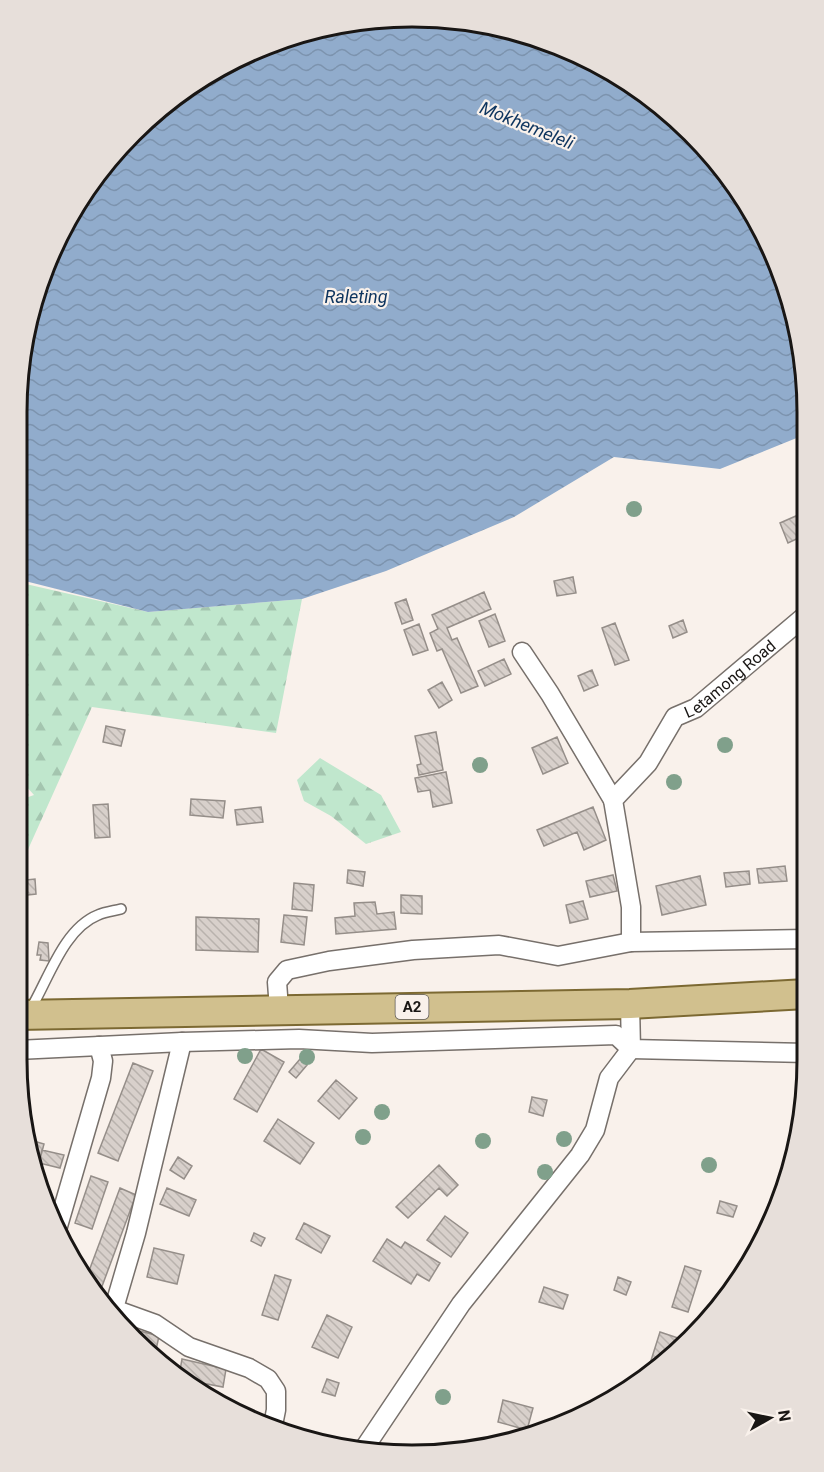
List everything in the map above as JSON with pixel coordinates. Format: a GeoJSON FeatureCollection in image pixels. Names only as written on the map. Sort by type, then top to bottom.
{"type":"FeatureCollection","features":[{"type":"Feature","properties":{"kind":"main road","name":"A2"},"geometry":{"type":"LineString","coordinates":[[27,1015],[630,1004],[797,995]]}},
{"type":"Feature","properties":{"kind":"street","name":"Letamong Road"},"geometry":{"type":"LineString","coordinates":[[613,800],[648,763],[675,717],[696,708],[797,623]]}},
{"type":"Feature","properties":{"kind":"street"},"geometry":{"type":"LineString","coordinates":[[522,652],[550,694],[613,800],[631,907],[631,942]]}},
{"type":"Feature","properties":{"kind":"street"},"geometry":{"type":"LineString","coordinates":[[279,1009],[276,982],[287,970],[329,961],[413,950],[500,945],[558,956],[631,942],[797,939]]}},
{"type":"Feature","properties":{"kind":"street"},"geometry":{"type":"LineString","coordinates":[[369,1443],[461,1304],[580,1155],[595,1130],[609,1078],[631,1049],[630,1004]]}},
{"type":"Feature","properties":{"kind":"street"},"geometry":{"type":"LineString","coordinates":[[27,1049],[299,1039],[372,1043],[616,1035],[631,1049],[797,1053]]}},
{"type":"Feature","properties":{"kind":"street"},"geometry":{"type":"LineString","coordinates":[[112,1300],[136,1233],[182,1042]]}},
{"type":"Feature","properties":{"kind":"street"},"geometry":{"type":"LineString","coordinates":[[61,1217],[101,1078],[103,1061],[99,1046]]}},
{"type":"Feature","properties":{"kind":"street"},"geometry":{"type":"LineString","coordinates":[[121,1312],[163,1329],[189,1347],[249,1368],[268,1379],[276,1391],[274,1419]]}},
{"type":"Feature","properties":{"kind":"lane"},"geometry":{"type":"LineString","coordinates":[[27,1009],[46,985],[56,956],[79,930],[96,915],[121,909]]}},
{"type":"Feature","properties":{"kind":"green space"},"geometry":{"type":"Polygon","coordinates":[[[27,584],[148,612],[302,599],[276,733],[92,707],[27,852],[27,797],[34,795],[27,787],[27,584]]]}},
{"type":"Feature","properties":{"kind":"green space"},"geometry":{"type":"Polygon","coordinates":[[[320,758],[381,795],[401,832],[366,844],[331,816],[304,801],[297,780],[320,758]]]}},
{"type":"Feature","properties":{"kind":"water","name":"Raleting"},"geometry":{"type":"Polygon","coordinates":[[[412,27],[487,34],[536,47],[559,56],[626,92],[684,140],[732,198],[768,265],[784,312],[794,362],[797,438],[720,469],[614,457],[514,517],[386,571],[302,599],[148,612],[27,582],[27,412],[30,362],[47,288],[67,242],[92,198],[140,140],[198,92],[265,56],[288,47],[337,34],[412,27]]]}},
{"type":"Feature","properties":{"kind":"building"},"geometry":{"type":"Polygon","coordinates":[[[797,516],[797,539],[788,543],[780,523],[797,516]]]}},
{"type":"Feature","properties":{"kind":"building"},"geometry":{"type":"Polygon","coordinates":[[[573,577],[576,593],[557,596],[554,581],[573,577]]]}},
{"type":"Feature","properties":{"kind":"building"},"geometry":{"type":"Polygon","coordinates":[[[484,592],[491,609],[447,628],[452,640],[457,638],[478,686],[461,693],[442,649],[437,651],[430,633],[438,629],[432,615],[484,592]]]}},
{"type":"Feature","properties":{"kind":"building"},"geometry":{"type":"Polygon","coordinates":[[[406,599],[413,620],[402,624],[395,603],[406,599]]]}},
{"type":"Feature","properties":{"kind":"building"},"geometry":{"type":"Polygon","coordinates":[[[495,614],[505,641],[489,647],[479,621],[495,614]]]}},
{"type":"Feature","properties":{"kind":"building"},"geometry":{"type":"Polygon","coordinates":[[[683,620],[687,632],[673,638],[669,626],[683,620]]]}},
{"type":"Feature","properties":{"kind":"building"},"geometry":{"type":"Polygon","coordinates":[[[615,623],[629,660],[615,665],[602,628],[615,623]]]}},
{"type":"Feature","properties":{"kind":"building"},"geometry":{"type":"Polygon","coordinates":[[[419,624],[428,650],[413,655],[404,630],[419,624]]]}},
{"type":"Feature","properties":{"kind":"building"},"geometry":{"type":"Polygon","coordinates":[[[504,659],[511,674],[485,686],[478,671],[504,659]]]}},
{"type":"Feature","properties":{"kind":"building"},"geometry":{"type":"Polygon","coordinates":[[[592,670],[598,685],[584,691],[578,676],[592,670]]]}},
{"type":"Feature","properties":{"kind":"building"},"geometry":{"type":"Polygon","coordinates":[[[442,682],[452,700],[439,708],[428,690],[442,682]]]}},
{"type":"Feature","properties":{"kind":"building"},"geometry":{"type":"Polygon","coordinates":[[[106,726],[125,730],[121,746],[103,742],[106,726]]]}},
{"type":"Feature","properties":{"kind":"building"},"geometry":{"type":"Polygon","coordinates":[[[436,732],[443,770],[419,775],[417,765],[421,764],[415,736],[436,732]]]}},
{"type":"Feature","properties":{"kind":"building"},"geometry":{"type":"Polygon","coordinates":[[[557,737],[568,763],[543,774],[532,748],[557,737]]]}},
{"type":"Feature","properties":{"kind":"building"},"geometry":{"type":"Polygon","coordinates":[[[446,772],[452,803],[433,807],[430,790],[418,792],[415,778],[446,772]]]}},
{"type":"Feature","properties":{"kind":"building"},"geometry":{"type":"Polygon","coordinates":[[[191,799],[225,801],[223,818],[190,815],[191,799]]]}},
{"type":"Feature","properties":{"kind":"building"},"geometry":{"type":"Polygon","coordinates":[[[108,804],[110,837],[95,838],[93,805],[108,804]]]}},
{"type":"Feature","properties":{"kind":"building"},"geometry":{"type":"Polygon","coordinates":[[[261,807],[263,822],[237,825],[235,810],[261,807]]]}},
{"type":"Feature","properties":{"kind":"building"},"geometry":{"type":"Polygon","coordinates":[[[593,807],[606,840],[584,850],[577,832],[544,846],[537,830],[593,807]]]}},
{"type":"Feature","properties":{"kind":"building"},"geometry":{"type":"Polygon","coordinates":[[[785,866],[787,881],[759,883],[757,869],[785,866]]]}},
{"type":"Feature","properties":{"kind":"building"},"geometry":{"type":"Polygon","coordinates":[[[348,870],[365,872],[363,886],[347,883],[348,870]]]}},
{"type":"Feature","properties":{"kind":"building"},"geometry":{"type":"Polygon","coordinates":[[[749,871],[750,884],[726,887],[724,873],[749,871]]]}},
{"type":"Feature","properties":{"kind":"building"},"geometry":{"type":"Polygon","coordinates":[[[613,875],[617,891],[590,897],[586,881],[613,875]]]}},
{"type":"Feature","properties":{"kind":"building"},"geometry":{"type":"Polygon","coordinates":[[[700,876],[706,905],[662,915],[656,886],[700,876]]]}},
{"type":"Feature","properties":{"kind":"building"},"geometry":{"type":"Polygon","coordinates":[[[35,879],[36,894],[27,895],[27,880],[35,879]]]}},
{"type":"Feature","properties":{"kind":"building"},"geometry":{"type":"Polygon","coordinates":[[[294,883],[314,885],[312,911],[292,909],[294,883]]]}},
{"type":"Feature","properties":{"kind":"building"},"geometry":{"type":"Polygon","coordinates":[[[401,895],[422,896],[422,914],[401,913],[401,895]]]}},
{"type":"Feature","properties":{"kind":"building"},"geometry":{"type":"Polygon","coordinates":[[[583,901],[588,919],[570,923],[566,905],[583,901]]]}},
{"type":"Feature","properties":{"kind":"building"},"geometry":{"type":"Polygon","coordinates":[[[375,902],[377,914],[394,912],[396,929],[336,934],[335,918],[355,916],[354,903],[375,902]]]}},
{"type":"Feature","properties":{"kind":"building"},"geometry":{"type":"Polygon","coordinates":[[[284,915],[307,917],[304,945],[281,942],[284,915]]]}},
{"type":"Feature","properties":{"kind":"building"},"geometry":{"type":"Polygon","coordinates":[[[196,917],[259,919],[258,952],[196,950],[196,917]]]}},
{"type":"Feature","properties":{"kind":"building"},"geometry":{"type":"Polygon","coordinates":[[[39,942],[48,943],[49,961],[40,960],[41,955],[37,955],[39,942]]]}},
{"type":"Feature","properties":{"kind":"building"},"geometry":{"type":"Polygon","coordinates":[[[261,1049],[284,1062],[257,1112],[234,1099],[261,1049]]]}},
{"type":"Feature","properties":{"kind":"building"},"geometry":{"type":"Polygon","coordinates":[[[300,1059],[307,1065],[296,1078],[289,1072],[300,1059]]]}},
{"type":"Feature","properties":{"kind":"building"},"geometry":{"type":"Polygon","coordinates":[[[133,1063],[153,1071],[118,1161],[98,1153],[133,1063]]]}},
{"type":"Feature","properties":{"kind":"building"},"geometry":{"type":"Polygon","coordinates":[[[336,1080],[357,1098],[339,1119],[318,1101],[336,1080]]]}},
{"type":"Feature","properties":{"kind":"building"},"geometry":{"type":"Polygon","coordinates":[[[532,1097],[547,1100],[543,1116],[529,1112],[532,1097]]]}},
{"type":"Feature","properties":{"kind":"building"},"geometry":{"type":"Polygon","coordinates":[[[278,1119],[314,1143],[300,1164],[264,1141],[278,1119]]]}},
{"type":"Feature","properties":{"kind":"building"},"geometry":{"type":"Polygon","coordinates":[[[36,1142],[44,1144],[40,1160],[36,1142]]]}},
{"type":"Feature","properties":{"kind":"building"},"geometry":{"type":"Polygon","coordinates":[[[42,1150],[64,1155],[60,1168],[41,1163],[42,1150]]]}},
{"type":"Feature","properties":{"kind":"building"},"geometry":{"type":"Polygon","coordinates":[[[178,1157],[192,1166],[184,1179],[170,1170],[178,1157]]]}},
{"type":"Feature","properties":{"kind":"building"},"geometry":{"type":"Polygon","coordinates":[[[439,1165],[458,1185],[447,1196],[439,1188],[408,1218],[396,1207],[439,1165]]]}},
{"type":"Feature","properties":{"kind":"building"},"geometry":{"type":"Polygon","coordinates":[[[91,1176],[108,1182],[92,1229],[75,1223],[91,1176]]]}},
{"type":"Feature","properties":{"kind":"building"},"geometry":{"type":"Polygon","coordinates":[[[120,1188],[136,1195],[102,1287],[89,1270],[120,1188]]]}},
{"type":"Feature","properties":{"kind":"building"},"geometry":{"type":"Polygon","coordinates":[[[167,1188],[196,1200],[189,1216],[160,1204],[167,1188]]]}},
{"type":"Feature","properties":{"kind":"building"},"geometry":{"type":"Polygon","coordinates":[[[720,1201],[737,1206],[733,1217],[717,1213],[720,1201]]]}},
{"type":"Feature","properties":{"kind":"building"},"geometry":{"type":"Polygon","coordinates":[[[445,1216],[468,1233],[451,1257],[427,1240],[445,1216]]]}},
{"type":"Feature","properties":{"kind":"building"},"geometry":{"type":"Polygon","coordinates":[[[304,1223],[330,1236],[321,1253],[296,1239],[304,1223]]]}},
{"type":"Feature","properties":{"kind":"building"},"geometry":{"type":"Polygon","coordinates":[[[254,1233],[265,1238],[261,1246],[251,1241],[254,1233]]]}},
{"type":"Feature","properties":{"kind":"building"},"geometry":{"type":"Polygon","coordinates":[[[387,1239],[401,1248],[405,1242],[440,1263],[429,1281],[417,1274],[411,1284],[373,1261],[387,1239]]]}},
{"type":"Feature","properties":{"kind":"building"},"geometry":{"type":"Polygon","coordinates":[[[154,1248],[184,1255],[177,1284],[147,1277],[154,1248]]]}},
{"type":"Feature","properties":{"kind":"building"},"geometry":{"type":"Polygon","coordinates":[[[685,1266],[701,1271],[688,1312],[672,1307],[685,1266]]]}},
{"type":"Feature","properties":{"kind":"building"},"geometry":{"type":"Polygon","coordinates":[[[275,1275],[291,1280],[278,1320],[262,1315],[275,1275]]]}},
{"type":"Feature","properties":{"kind":"building"},"geometry":{"type":"Polygon","coordinates":[[[618,1277],[631,1282],[626,1295],[614,1290],[618,1277]]]}},
{"type":"Feature","properties":{"kind":"building"},"geometry":{"type":"Polygon","coordinates":[[[544,1287],[568,1295],[563,1309],[539,1302],[544,1287]]]}},
{"type":"Feature","properties":{"kind":"building"},"geometry":{"type":"Polygon","coordinates":[[[327,1315],[352,1327],[338,1358],[312,1347],[327,1315]]]}},
{"type":"Feature","properties":{"kind":"building"},"geometry":{"type":"Polygon","coordinates":[[[139,1331],[159,1336],[157,1348],[139,1331]]]}},
{"type":"Feature","properties":{"kind":"building"},"geometry":{"type":"Polygon","coordinates":[[[660,1332],[678,1338],[666,1349],[651,1361],[660,1332]]]}},
{"type":"Feature","properties":{"kind":"building"},"geometry":{"type":"Polygon","coordinates":[[[182,1359],[226,1369],[223,1387],[203,1383],[181,1367],[182,1359]]]}},
{"type":"Feature","properties":{"kind":"building"},"geometry":{"type":"Polygon","coordinates":[[[327,1379],[339,1383],[335,1396],[322,1392],[327,1379]]]}},
{"type":"Feature","properties":{"kind":"building"},"geometry":{"type":"Polygon","coordinates":[[[503,1400],[533,1408],[528,1427],[523,1429],[498,1422],[503,1400]]]}},
{"type":"Feature","properties":{"kind":"water label","name":"Mokhemeleli"},"geometry":{"type":"Point","coordinates":[527,125]}}]}
